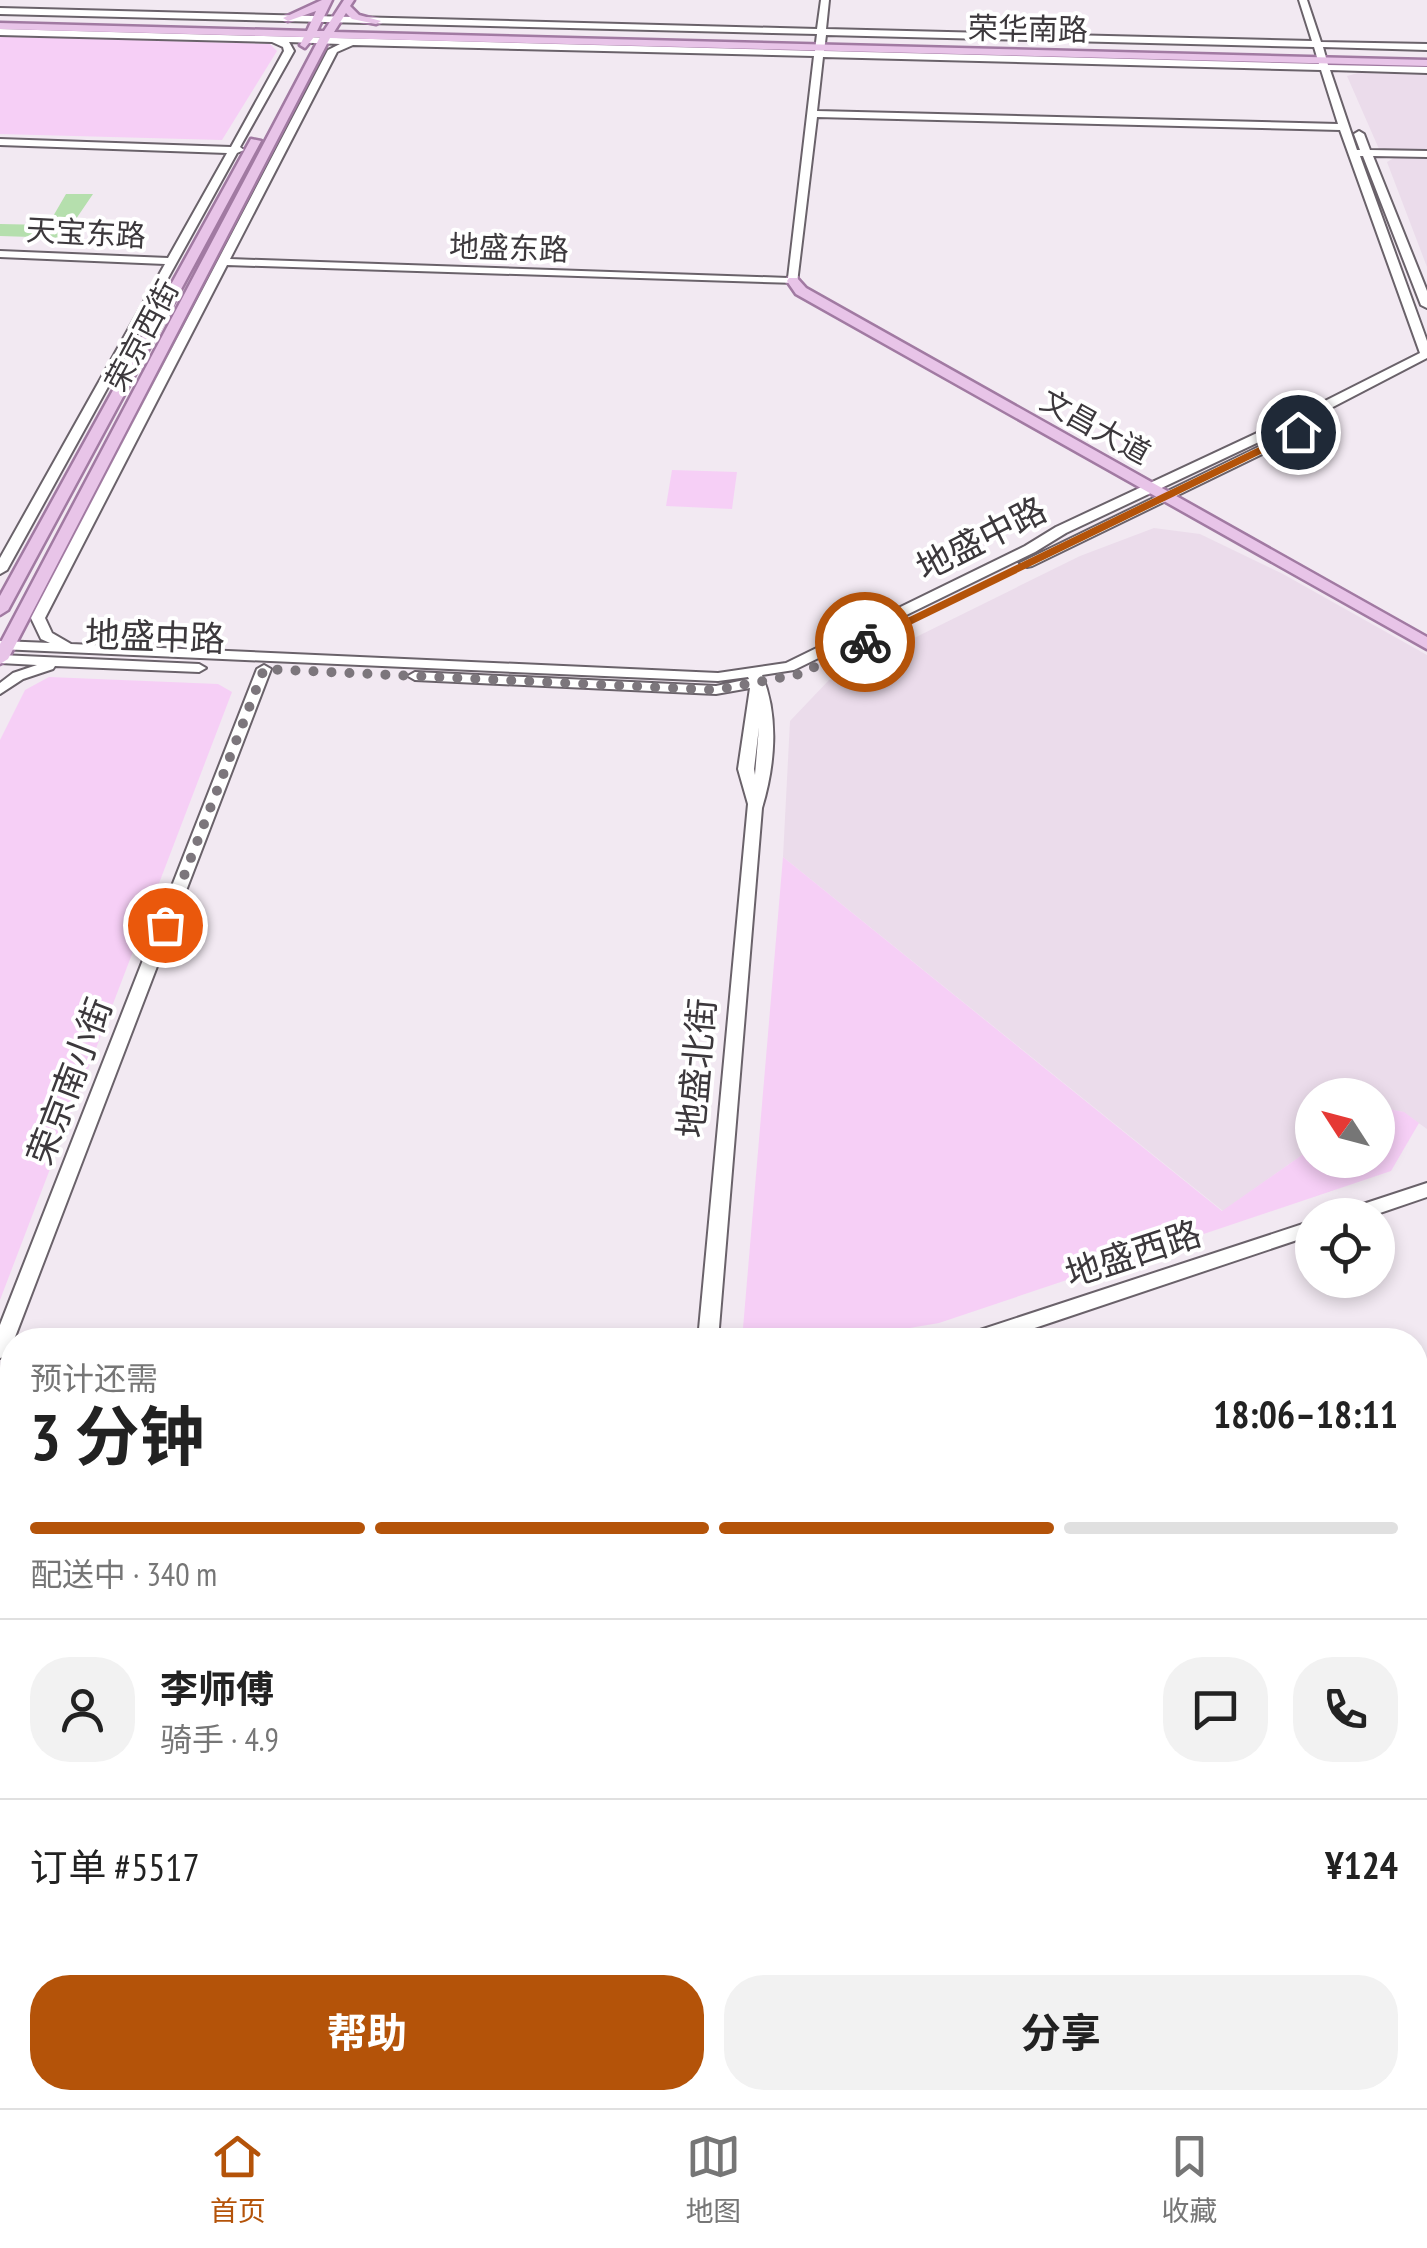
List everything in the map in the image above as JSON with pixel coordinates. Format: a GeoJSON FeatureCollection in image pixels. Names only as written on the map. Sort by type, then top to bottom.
{"type":"FeatureCollection","features":[{"type":"Feature","properties":{"kind":"main road"},"geometry":{"type":"LineString","coordinates":[[288,18],[325,3],[322,30]]}},
{"type":"Feature","properties":{"kind":"main road"},"geometry":{"type":"LineString","coordinates":[[0,29],[322,30],[348,4],[356,17],[376,21]]}},
{"type":"Feature","properties":{"kind":"main road"},"geometry":{"type":"LineString","coordinates":[[0,14],[322,30]]}},
{"type":"Feature","properties":{"kind":"main road","name":"荣华南路"},"geometry":{"type":"LineString","coordinates":[[322,30],[497,29],[1168,57],[1325,56],[1427,50]]}},
{"type":"Feature","properties":{"kind":"main road","name":"荣华南路"},"geometry":{"type":"LineString","coordinates":[[322,30],[670,44],[981,42],[1325,56],[1427,67]]}},
{"type":"Feature","properties":{"kind":"main road","name":"荣京西街"},"geometry":{"type":"LineString","coordinates":[[0,610],[250,150],[322,30]]}},
{"type":"Feature","properties":{"kind":"main road","name":"荣京西街"},"geometry":{"type":"LineString","coordinates":[[2,650],[322,30]]}},
{"type":"Feature","properties":{"kind":"main road","name":"文昌大道"},"geometry":{"type":"LineString","coordinates":[[793,281],[801,291],[1427,632]]}},
{"type":"Feature","properties":{"kind":"main road","name":"文昌大道"},"geometry":{"type":"LineString","coordinates":[[1165,489],[1427,644]]}},
{"type":"Feature","properties":{"kind":"street"},"geometry":{"type":"LineString","coordinates":[[793,281],[824,0]]}},
{"type":"Feature","properties":{"kind":"street"},"geometry":{"type":"LineString","coordinates":[[1165,489],[1427,354],[1305,0]]}},
{"type":"Feature","properties":{"kind":"street"},"geometry":{"type":"LineString","coordinates":[[0,14],[288,18],[359,42],[703,51],[943,35],[1325,56]]}},
{"type":"Feature","properties":{"kind":"street"},"geometry":{"type":"LineString","coordinates":[[0,29],[272,39],[376,21],[1210,64],[1325,56]]}},
{"type":"Feature","properties":{"kind":"street"},"geometry":{"type":"LineString","coordinates":[[466,23],[497,29]]}},
{"type":"Feature","properties":{"kind":"street"},"geometry":{"type":"LineString","coordinates":[[156,31],[187,37]]}},
{"type":"Feature","properties":{"kind":"street"},"geometry":{"type":"LineString","coordinates":[[943,35],[981,42]]}},
{"type":"Feature","properties":{"kind":"street"},"geometry":{"type":"LineString","coordinates":[[0,570],[289,50],[288,44],[272,39]]}},
{"type":"Feature","properties":{"kind":"street"},"geometry":{"type":"LineString","coordinates":[[74,648],[46,636],[38,618],[333,50],[359,42]]}},
{"type":"Feature","properties":{"kind":"street"},"geometry":{"type":"LineString","coordinates":[[670,44],[703,51]]}},
{"type":"Feature","properties":{"kind":"street"},"geometry":{"type":"LineString","coordinates":[[1325,56],[1344,128],[1360,153],[1427,305]]}},
{"type":"Feature","properties":{"kind":"street"},"geometry":{"type":"LineString","coordinates":[[1168,57],[1210,64]]}},
{"type":"Feature","properties":{"kind":"street"},"geometry":{"type":"LineString","coordinates":[[814,114],[1344,128]]}},
{"type":"Feature","properties":{"kind":"street"},"geometry":{"type":"LineString","coordinates":[[0,142],[250,150]]}},
{"type":"Feature","properties":{"kind":"street"},"geometry":{"type":"LineString","coordinates":[[1360,153],[1427,154]]}},
{"type":"Feature","properties":{"kind":"street","name":"天宝东路"},"geometry":{"type":"LineString","coordinates":[[0,254],[170,261]]}},
{"type":"Feature","properties":{"kind":"street","name":"地盛东路"},"geometry":{"type":"LineString","coordinates":[[223,262],[793,281]]}},
{"type":"Feature","properties":{"kind":"street"},"geometry":{"type":"LineString","coordinates":[[1165,489],[1427,369]]}},
{"type":"Feature","properties":{"kind":"street","name":"地盛中路"},"geometry":{"type":"LineString","coordinates":[[2,650],[74,648],[718,676],[800,674],[1165,489]]}},
{"type":"Feature","properties":{"kind":"street","name":"地盛中路"},"geometry":{"type":"LineString","coordinates":[[2,650],[64,663],[716,690],[756,677]]}},
{"type":"Feature","properties":{"kind":"street"},"geometry":{"type":"LineString","coordinates":[[0,690],[21,674],[64,663]]}},
{"type":"Feature","properties":{"kind":"street","name":"荣京南小街"},"geometry":{"type":"LineString","coordinates":[[9,1328],[264,669]]}},
{"type":"Feature","properties":{"kind":"street","name":"地盛北街"},"geometry":{"type":"LineString","coordinates":[[709,1328],[754,802],[762,783],[767,720],[756,677]]}},
{"type":"Feature","properties":{"kind":"street"},"geometry":{"type":"LineString","coordinates":[[1395,1201],[1427,1190]]}},
{"type":"Feature","properties":{"kind":"street","name":"地盛西路"},"geometry":{"type":"LineString","coordinates":[[1010,1328],[1295,1234]]}},
{"type":"Feature","properties":{"kind":"shaded area"},"geometry":{"type":"Polygon","coordinates":[[[0,36],[270,44],[277,51],[222,140],[0,134],[0,36]]]}},
{"type":"Feature","properties":{"kind":"shaded area"},"geometry":{"type":"Polygon","coordinates":[[[1427,75],[1427,150],[1379,149],[1347,76],[1427,75]]]}},
{"type":"Feature","properties":{"kind":"shaded area"},"geometry":{"type":"Polygon","coordinates":[[[1394,158],[1427,159],[1427,267],[1387,162],[1394,158]]]}},
{"type":"Feature","properties":{"kind":"shaded area"},"geometry":{"type":"Polygon","coordinates":[[[672,470],[737,472],[732,509],[666,506],[672,470]]]}},
{"type":"Feature","properties":{"kind":"shaded area"},"geometry":{"type":"Polygon","coordinates":[[[1154,528],[1200,534],[1283,574],[1427,655],[1427,1129],[1395,1110],[1395,1078],[1295,1078],[1295,1160],[1223,1211],[783,857],[790,721],[829,680],[1080,556],[1154,528]]]}},
{"type":"Feature","properties":{"kind":"shaded area"},"geometry":{"type":"Polygon","coordinates":[[[49,677],[218,684],[232,692],[0,1300],[0,740],[25,690],[49,677]]]}},
{"type":"Feature","properties":{"kind":"shaded area"},"geometry":{"type":"Polygon","coordinates":[[[783,857],[1222,1211],[1295,1160],[1295,1178],[1370,1178],[1311,1198],[1295,1198],[1295,1203],[939,1323],[910,1328],[743,1328],[783,857]]]}},
{"type":"Feature","properties":{"kind":"shaded area"},"geometry":{"type":"Polygon","coordinates":[[[1395,1110],[1419,1123],[1395,1164],[1395,1110]]]}},
{"type":"Feature","properties":{"kind":"building"},"geometry":{"type":"Polygon","coordinates":[[[66,194],[93,194],[63,238],[0,236],[0,224],[48,225],[66,194]]]}},
{"type":"Feature","properties":{"kind":"way so far"},"geometry":{"type":"LineString","coordinates":[[165,925],[264,669],[716,690],[800,674],[865,642]]}},
{"type":"Feature","properties":{"kind":"route"},"geometry":{"type":"LineString","coordinates":[[865,642],[1298,432]]}}]}
